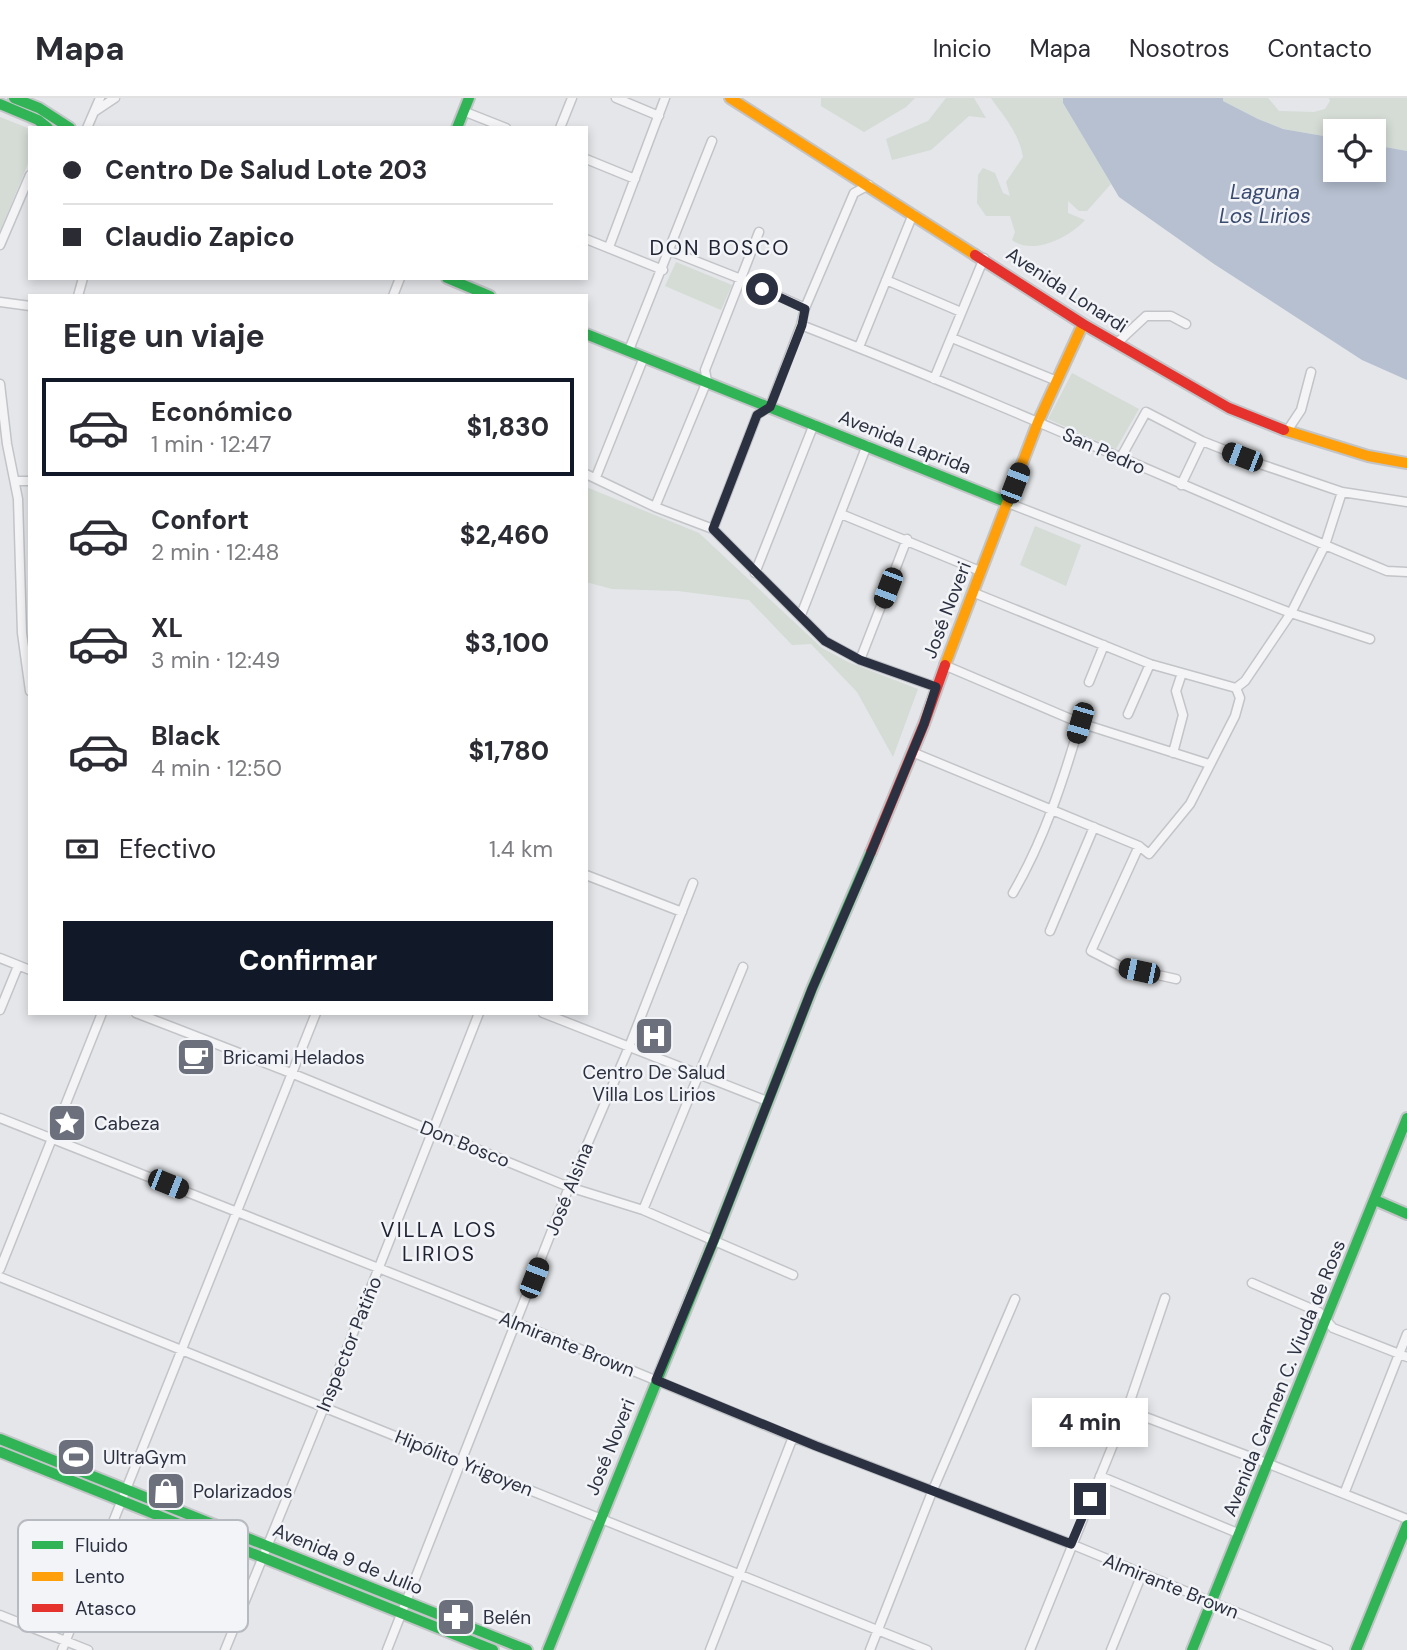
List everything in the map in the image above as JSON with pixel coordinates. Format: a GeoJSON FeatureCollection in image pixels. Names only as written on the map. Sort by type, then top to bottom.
{"type":"FeatureCollection","features":[{"type":"Feature","properties":{"kind":"street"},"geometry":{"type":"LineString","coordinates":[[14,98],[39,108],[50,125]]}},
{"type":"Feature","properties":{"kind":"street"},"geometry":{"type":"LineString","coordinates":[[88,126],[100,98]]}},
{"type":"Feature","properties":{"kind":"street"},"geometry":{"type":"LineString","coordinates":[[94,112],[116,98]]}},
{"type":"Feature","properties":{"kind":"street"},"geometry":{"type":"LineString","coordinates":[[458,126],[469,98]]}},
{"type":"Feature","properties":{"kind":"street"},"geometry":{"type":"LineString","coordinates":[[561,126],[572,98]]}},
{"type":"Feature","properties":{"kind":"street"},"geometry":{"type":"LineString","coordinates":[[616,98],[659,116]]}},
{"type":"Feature","properties":{"kind":"street"},"geometry":{"type":"LineString","coordinates":[[609,247],[666,98]]}},
{"type":"Feature","properties":{"kind":"street","name":"Avenida Lonardi"},"geometry":{"type":"LineString","coordinates":[[730,98],[984,258],[1083,324],[1229,408],[1287,432],[1367,456],[1407,463]]}},
{"type":"Feature","properties":{"kind":"street"},"geometry":{"type":"LineString","coordinates":[[0,104],[50,125]]}},
{"type":"Feature","properties":{"kind":"street"},"geometry":{"type":"LineString","coordinates":[[463,111],[501,126]]}},
{"type":"Feature","properties":{"kind":"street"},"geometry":{"type":"LineString","coordinates":[[629,350],[712,141]]}},
{"type":"Feature","properties":{"kind":"street"},"geometry":{"type":"LineString","coordinates":[[588,160],[635,179]]}},
{"type":"Feature","properties":{"kind":"street"},"geometry":{"type":"LineString","coordinates":[[0,245],[28,179]]}},
{"type":"Feature","properties":{"kind":"street"},"geometry":{"type":"LineString","coordinates":[[713,529],[757,415],[770,407],[802,325],[805,309],[854,194],[869,185]]}},
{"type":"Feature","properties":{"kind":"street"},"geometry":{"type":"LineString","coordinates":[[859,347],[913,214]]}},
{"type":"Feature","properties":{"kind":"street"},"geometry":{"type":"LineString","coordinates":[[655,507],[707,381],[705,370],[759,232]]}},
{"type":"Feature","properties":{"kind":"street"},"geometry":{"type":"LineString","coordinates":[[588,240],[663,270]]}},
{"type":"Feature","properties":{"kind":"street"},"geometry":{"type":"LineString","coordinates":[[670,251],[741,279],[805,309]]}},
{"type":"Feature","properties":{"kind":"street"},"geometry":{"type":"LineString","coordinates":[[934,379],[984,258]]}},
{"type":"Feature","properties":{"kind":"street"},"geometry":{"type":"LineString","coordinates":[[886,280],[961,312]]}},
{"type":"Feature","properties":{"kind":"street"},"geometry":{"type":"LineString","coordinates":[[462,290],[481,294]]}},
{"type":"Feature","properties":{"kind":"street"},"geometry":{"type":"LineString","coordinates":[[0,302],[28,306]]}},
{"type":"Feature","properties":{"kind":"street"},"geometry":{"type":"LineString","coordinates":[[1116,344],[1146,316],[1171,316],[1186,324]]}},
{"type":"Feature","properties":{"kind":"street","name":"José Noveri"},"geometry":{"type":"LineString","coordinates":[[548,1650],[812,989],[912,752],[1038,422],[1083,324]]}},
{"type":"Feature","properties":{"kind":"street","name":"San Pedro"},"geometry":{"type":"LineString","coordinates":[[802,325],[1387,571],[1407,572]]}},
{"type":"Feature","properties":{"kind":"street","name":"Avenida Laprida"},"geometry":{"type":"LineString","coordinates":[[588,335],[1007,503],[1291,613],[1370,639]]}},
{"type":"Feature","properties":{"kind":"street"},"geometry":{"type":"LineString","coordinates":[[952,338],[1057,381]]}},
{"type":"Feature","properties":{"kind":"street"},"geometry":{"type":"LineString","coordinates":[[596,478],[644,357]]}},
{"type":"Feature","properties":{"kind":"street"},"geometry":{"type":"LineString","coordinates":[[1287,432],[1301,410],[1311,372]]}},
{"type":"Feature","properties":{"kind":"street"},"geometry":{"type":"LineString","coordinates":[[0,384],[6,444],[18,499],[28,662]]}},
{"type":"Feature","properties":{"kind":"street"},"geometry":{"type":"LineString","coordinates":[[1120,459],[1146,412],[1202,441],[1342,492],[1407,502]]}},
{"type":"Feature","properties":{"kind":"street"},"geometry":{"type":"LineString","coordinates":[[754,573],[814,424]]}},
{"type":"Feature","properties":{"kind":"street"},"geometry":{"type":"LineString","coordinates":[[1181,485],[1202,441]]}},
{"type":"Feature","properties":{"kind":"street"},"geometry":{"type":"LineString","coordinates":[[801,615],[867,445]]}},
{"type":"Feature","properties":{"kind":"street"},"geometry":{"type":"LineString","coordinates":[[588,475],[655,507],[713,529],[754,573],[801,615],[825,641],[860,660],[936,687]]}},
{"type":"Feature","properties":{"kind":"street"},"geometry":{"type":"LineString","coordinates":[[15,481],[28,481]]}},
{"type":"Feature","properties":{"kind":"street"},"geometry":{"type":"LineString","coordinates":[[1236,688],[1245,681],[1291,613],[1325,545],[1342,492]]}},
{"type":"Feature","properties":{"kind":"street"},"geometry":{"type":"LineString","coordinates":[[841,514],[980,571]]}},
{"type":"Feature","properties":{"kind":"street"},"geometry":{"type":"LineString","coordinates":[[860,660],[907,540]]}},
{"type":"Feature","properties":{"kind":"street"},"geometry":{"type":"LineString","coordinates":[[972,592],[1150,664],[1236,688]]}},
{"type":"Feature","properties":{"kind":"street"},"geometry":{"type":"LineString","coordinates":[[1089,682],[1104,645]]}},
{"type":"Feature","properties":{"kind":"street"},"geometry":{"type":"LineString","coordinates":[[1128,714],[1150,664]]}},
{"type":"Feature","properties":{"kind":"street"},"geometry":{"type":"LineString","coordinates":[[944,665],[1080,723],[1209,764]]}},
{"type":"Feature","properties":{"kind":"street"},"geometry":{"type":"LineString","coordinates":[[1173,753],[1183,715],[1176,691],[1182,673]]}},
{"type":"Feature","properties":{"kind":"street"},"geometry":{"type":"LineString","coordinates":[[912,752],[1051,808],[1139,846],[1149,854],[1190,803],[1235,716],[1240,698],[1236,688]]}},
{"type":"Feature","properties":{"kind":"street"},"geometry":{"type":"LineString","coordinates":[[1013,892],[1026,872],[1062,785],[1080,723]]}},
{"type":"Feature","properties":{"kind":"street"},"geometry":{"type":"LineString","coordinates":[[1050,931],[1094,827]]}},
{"type":"Feature","properties":{"kind":"street"},"geometry":{"type":"LineString","coordinates":[[1139,846],[1091,951],[1122,967],[1176,979]]}},
{"type":"Feature","properties":{"kind":"street"},"geometry":{"type":"LineString","coordinates":[[588,876],[682,912]]}},
{"type":"Feature","properties":{"kind":"street","name":"José Alsina"},"geometry":{"type":"LineString","coordinates":[[387,1650],[569,1186],[629,1047],[692,883]]}},
{"type":"Feature","properties":{"kind":"street"},"geometry":{"type":"LineString","coordinates":[[0,958],[28,969]]}},
{"type":"Feature","properties":{"kind":"street"},"geometry":{"type":"LineString","coordinates":[[0,1010],[18,966]]}},
{"type":"Feature","properties":{"kind":"street"},"geometry":{"type":"LineString","coordinates":[[643,1210],[743,967]]}},
{"type":"Feature","properties":{"kind":"street"},"geometry":{"type":"LineString","coordinates":[[0,1269],[101,1015]]}},
{"type":"Feature","properties":{"kind":"street","name":"Don Bosco"},"geometry":{"type":"LineString","coordinates":[[141,1015],[569,1186],[643,1210],[793,1275]]}},
{"type":"Feature","properties":{"kind":"street"},"geometry":{"type":"LineString","coordinates":[[114,1520],[315,1015]]}},
{"type":"Feature","properties":{"kind":"street","name":"Inspector Patiño"},"geometry":{"type":"LineString","coordinates":[[248,1592],[479,1015]]}},
{"type":"Feature","properties":{"kind":"street"},"geometry":{"type":"LineString","coordinates":[[548,1015],[767,1101]]}},
{"type":"Feature","properties":{"kind":"street","name":"Almirante Brown"},"geometry":{"type":"LineString","coordinates":[[0,1118],[517,1323],[793,1437],[1071,1544],[1328,1650]]}},
{"type":"Feature","properties":{"kind":"street","name":"Avenida Carmen C. Viuda de Ross"},"geometry":{"type":"LineString","coordinates":[[1192,1650],[1407,1118]]}},
{"type":"Feature","properties":{"kind":"street"},"geometry":{"type":"LineString","coordinates":[[1375,1200],[1407,1214]]}},
{"type":"Feature","properties":{"kind":"street","name":"Hipólito Yrigoyen"},"geometry":{"type":"LineString","coordinates":[[0,1278],[927,1650]]}},
{"type":"Feature","properties":{"kind":"street"},"geometry":{"type":"LineString","coordinates":[[1252,1283],[1320,1312],[1333,1328],[1403,1355]]}},
{"type":"Feature","properties":{"kind":"street"},"geometry":{"type":"LineString","coordinates":[[1030,1650],[1127,1410],[1165,1298]]}},
{"type":"Feature","properties":{"kind":"street"},"geometry":{"type":"LineString","coordinates":[[870,1650],[932,1492],[1014,1299]]}},
{"type":"Feature","properties":{"kind":"street"},"geometry":{"type":"LineString","coordinates":[[1344,1494],[1403,1355],[1407,1334]]}},
{"type":"Feature","properties":{"kind":"street"},"geometry":{"type":"LineString","coordinates":[[1127,1410],[1407,1519]]}},
{"type":"Feature","properties":{"kind":"street"},"geometry":{"type":"LineString","coordinates":[[710,1650],[793,1437]]}},
{"type":"Feature","properties":{"kind":"street","name":"Avenida 9 de Julio"},"geometry":{"type":"LineString","coordinates":[[0,1439],[127,1488],[197,1520]]}},
{"type":"Feature","properties":{"kind":"street","name":"Avenida 9 de Julio"},"geometry":{"type":"LineString","coordinates":[[0,1452],[178,1520]]}},
{"type":"Feature","properties":{"kind":"street"},"geometry":{"type":"LineString","coordinates":[[1100,1476],[1240,1534]]}},
{"type":"Feature","properties":{"kind":"street"},"geometry":{"type":"LineString","coordinates":[[1356,1650],[1407,1525]]}},
{"type":"Feature","properties":{"kind":"street","name":"Avenida 9 de Julio"},"geometry":{"type":"LineString","coordinates":[[248,1544],[493,1650]]}},
{"type":"Feature","properties":{"kind":"street","name":"Avenida 9 de Julio"},"geometry":{"type":"LineString","coordinates":[[248,1545],[406,1601],[527,1650]]}},
{"type":"Feature","properties":{"kind":"street"},"geometry":{"type":"LineString","coordinates":[[1111,1650],[1142,1574]]}},
{"type":"Feature","properties":{"kind":"street"},"geometry":{"type":"LineString","coordinates":[[0,1615],[18,1624]]}},
{"type":"Feature","properties":{"kind":"street"},"geometry":{"type":"LineString","coordinates":[[35,1632],[64,1646],[88,1650]]}},
{"type":"Feature","properties":{"kind":"street","name":"Inspector Patiño"},"geometry":{"type":"LineString","coordinates":[[225,1650],[232,1632]]}},
{"type":"Feature","properties":{"kind":"shaded area"},"geometry":{"type":"Polygon","coordinates":[[[821,98],[915,98],[906,107],[864,132],[821,106],[821,98]]]}},
{"type":"Feature","properties":{"kind":"shaded area"},"geometry":{"type":"Polygon","coordinates":[[[946,98],[974,98],[986,118],[969,116],[931,150],[892,160],[886,139],[928,121],[946,98]]]}},
{"type":"Feature","properties":{"kind":"shaded area"},"geometry":{"type":"Polygon","coordinates":[[[991,98],[1063,98],[1063,103],[1111,184],[1087,211],[1079,211],[1068,201],[1068,213],[1085,220],[1061,238],[1040,245],[1021,244],[1012,240],[1015,232],[1010,216],[986,216],[977,203],[978,175],[983,168],[995,173],[1003,193],[1010,196],[1006,182],[1023,157],[1015,133],[991,98]]]}},
{"type":"Feature","properties":{"kind":"shaded area"},"geometry":{"type":"Polygon","coordinates":[[[1223,98],[1268,98],[1279,111],[1314,112],[1325,109],[1329,98],[1407,98],[1407,151],[1386,147],[1386,119],[1323,119],[1323,136],[1283,129],[1223,101],[1223,98]]]}},
{"type":"Feature","properties":{"kind":"shaded area"},"geometry":{"type":"Polygon","coordinates":[[[0,117],[28,128],[28,164],[0,231],[0,117]]]}},
{"type":"Feature","properties":{"kind":"shaded area"},"geometry":{"type":"Polygon","coordinates":[[[676,262],[732,285],[721,310],[665,286],[676,262]]]}},
{"type":"Feature","properties":{"kind":"shaded area"},"geometry":{"type":"Polygon","coordinates":[[[1072,373],[1139,409],[1116,449],[1048,419],[1072,373]]]}},
{"type":"Feature","properties":{"kind":"shaded area"},"geometry":{"type":"Polygon","coordinates":[[[588,488],[699,533],[822,648],[848,662],[918,689],[893,757],[857,692],[811,644],[792,645],[749,600],[678,591],[612,589],[588,583],[588,488]]]}},
{"type":"Feature","properties":{"kind":"shaded area"},"geometry":{"type":"Polygon","coordinates":[[[1035,526],[1081,545],[1066,586],[1020,565],[1035,526]]]}},
{"type":"Feature","properties":{"kind":"water","name":"Laguna Los Lirios"},"geometry":{"type":"Polygon","coordinates":[[[1063,98],[1223,98],[1223,101],[1283,129],[1323,136],[1323,182],[1386,182],[1386,147],[1407,151],[1407,380],[1362,360],[1214,264],[1119,197],[1063,103],[1063,98]]]}},
{"type":"Feature","properties":{"kind":"traffic: fast"},"geometry":{"type":"LineString","coordinates":[[14,98],[39,108],[67,126]]}},
{"type":"Feature","properties":{"kind":"traffic: fast"},"geometry":{"type":"LineString","coordinates":[[458,126],[469,98]]}},
{"type":"Feature","properties":{"kind":"traffic: fast"},"geometry":{"type":"LineString","coordinates":[[0,104],[38,120],[46,126]]}},
{"type":"Feature","properties":{"kind":"traffic: fast"},"geometry":{"type":"LineString","coordinates":[[452,280],[485,294]]}},
{"type":"Feature","properties":{"kind":"traffic: fast"},"geometry":{"type":"LineString","coordinates":[[588,335],[1008,503]]}},
{"type":"Feature","properties":{"kind":"traffic: fast"},"geometry":{"type":"LineString","coordinates":[[548,1650],[812,989],[871,852]]}},
{"type":"Feature","properties":{"kind":"traffic: fast"},"geometry":{"type":"LineString","coordinates":[[1192,1650],[1407,1118]]}},
{"type":"Feature","properties":{"kind":"traffic: fast"},"geometry":{"type":"LineString","coordinates":[[1375,1200],[1407,1214]]}},
{"type":"Feature","properties":{"kind":"traffic: fast"},"geometry":{"type":"LineString","coordinates":[[0,1439],[202,1520]]}},
{"type":"Feature","properties":{"kind":"traffic: fast"},"geometry":{"type":"LineString","coordinates":[[0,1452],[169,1520]]}},
{"type":"Feature","properties":{"kind":"traffic: fast"},"geometry":{"type":"LineString","coordinates":[[1356,1650],[1407,1525]]}},
{"type":"Feature","properties":{"kind":"traffic: fast"},"geometry":{"type":"LineString","coordinates":[[248,1538],[527,1650]]}},
{"type":"Feature","properties":{"kind":"traffic: fast"},"geometry":{"type":"LineString","coordinates":[[248,1552],[493,1650]]}},
{"type":"Feature","properties":{"kind":"traffic: slow"},"geometry":{"type":"LineString","coordinates":[[730,98],[975,255]]}},
{"type":"Feature","properties":{"kind":"traffic: slow"},"geometry":{"type":"LineString","coordinates":[[945,665],[1038,422],[1083,324]]}},
{"type":"Feature","properties":{"kind":"traffic: slow"},"geometry":{"type":"LineString","coordinates":[[1284,430],[1368,456],[1407,463]]}},
{"type":"Feature","properties":{"kind":"traffic: jam"},"geometry":{"type":"LineString","coordinates":[[975,255],[1083,324],[1229,408],[1284,430]]}},
{"type":"Feature","properties":{"kind":"traffic: jam"},"geometry":{"type":"LineString","coordinates":[[871,852],[924,724],[945,665]]}},
{"type":"Feature","properties":{"kind":"place","name":"Centro De Salud Villa Los Lirios"},"geometry":{"type":"Point","coordinates":[654,1036]}},
{"type":"Feature","properties":{"kind":"place","name":"Bricami Helados"},"geometry":{"type":"Point","coordinates":[196,1057]}},
{"type":"Feature","properties":{"kind":"place","name":"Cabeza"},"geometry":{"type":"Point","coordinates":[67,1123]}},
{"type":"Feature","properties":{"kind":"place","name":"UltraGym"},"geometry":{"type":"Point","coordinates":[76,1457]}},
{"type":"Feature","properties":{"kind":"place","name":"Polarizados"},"geometry":{"type":"Point","coordinates":[166,1491]}},
{"type":"Feature","properties":{"kind":"place","name":"Belén"},"geometry":{"type":"Point","coordinates":[456,1617]}},
{"type":"Feature","properties":{"kind":"district","name":"DON BOSCO"},"geometry":{"type":"Point","coordinates":[720,248]}},
{"type":"Feature","properties":{"kind":"district","name":"VILLA LOS LIRIOS"},"geometry":{"type":"Point","coordinates":[439,1242]}},
{"type":"Feature","properties":{"kind":"route"},"geometry":{"type":"LineString","coordinates":[[762,289],[805,309],[802,325],[770,407],[757,415],[713,529],[754,573],[801,615],[825,641],[860,660],[936,687],[924,724],[812,989],[656,1380],[932,1492],[1071,1544],[1090,1499]]}}]}
